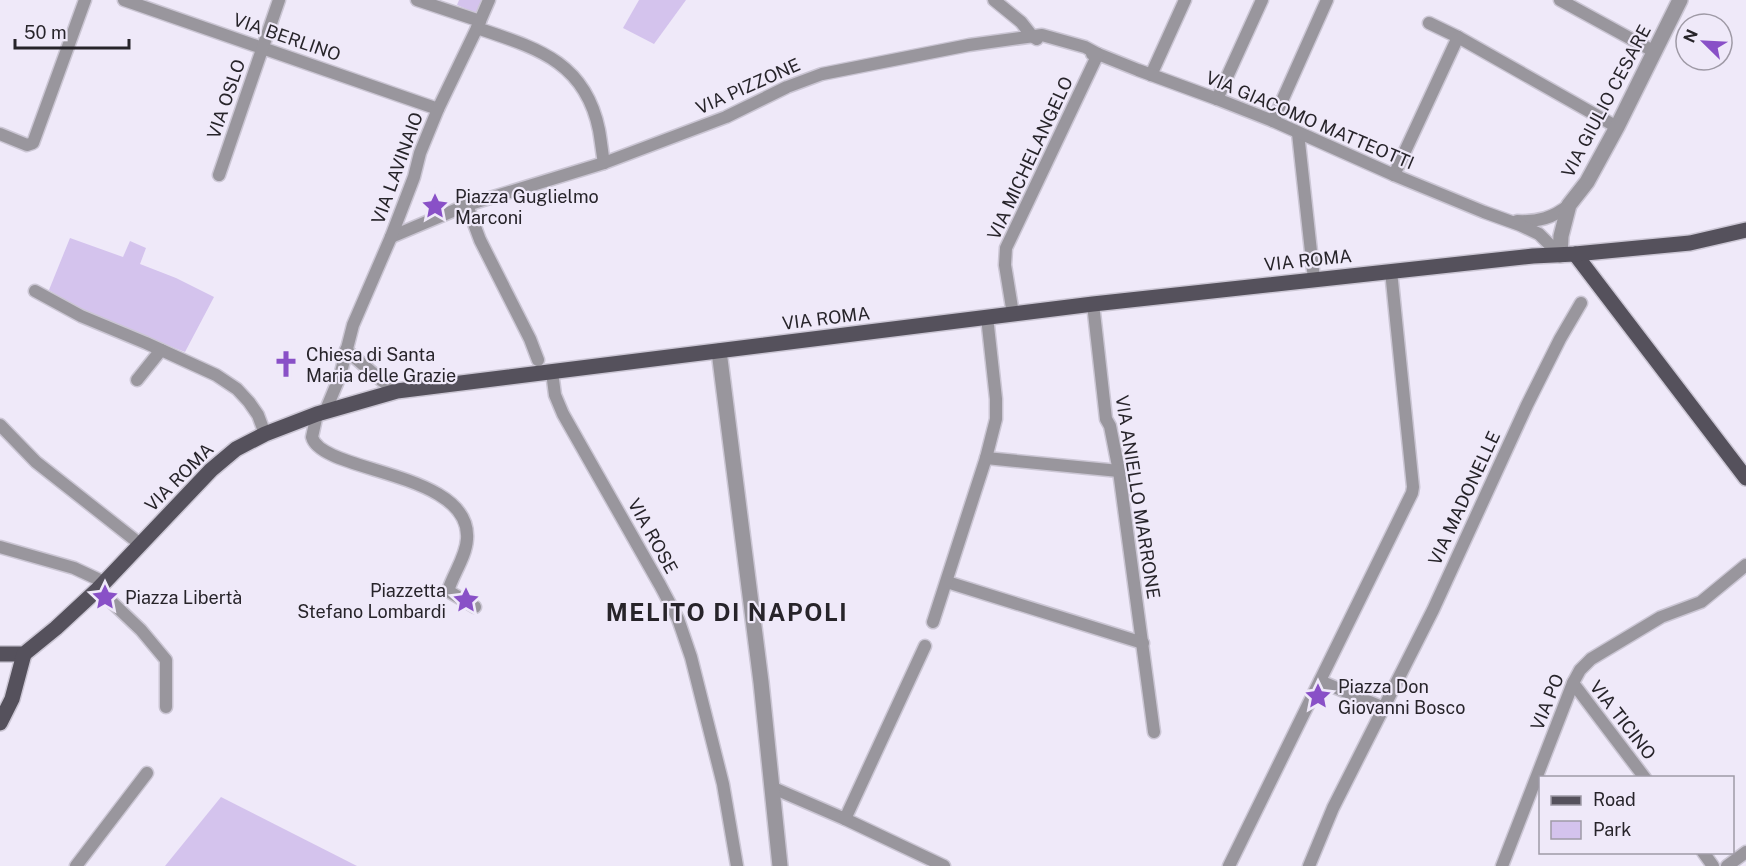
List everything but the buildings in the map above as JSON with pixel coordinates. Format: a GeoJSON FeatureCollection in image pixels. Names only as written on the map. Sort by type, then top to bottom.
{"type":"FeatureCollection","features":[{"type":"Feature","properties":{"kind":"main road","name":"VIA ROMA"},"geometry":{"type":"LineString","coordinates":[[24,654],[101,586],[211,470],[236,449],[265,434],[321,413],[397,391],[1093,304],[1533,256],[1690,243],[1746,230]]}},
{"type":"Feature","properties":{"kind":"main road"},"geometry":{"type":"LineString","coordinates":[[1568,254],[1746,478]]}},
{"type":"Feature","properties":{"kind":"main road"},"geometry":{"type":"LineString","coordinates":[[0,654],[24,654],[12,699],[0,723]]}},
{"type":"Feature","properties":{"kind":"street"},"geometry":{"type":"LineString","coordinates":[[0,134],[31,145],[85,0]]}},
{"type":"Feature","properties":{"kind":"street","name":"VIA BERLINO"},"geometry":{"type":"LineString","coordinates":[[124,0],[438,110]]}},
{"type":"Feature","properties":{"kind":"street","name":"VIA OSLO"},"geometry":{"type":"LineString","coordinates":[[219,175],[279,0]]}},
{"type":"Feature","properties":{"kind":"street"},"geometry":{"type":"LineString","coordinates":[[417,0],[537,50],[552,58],[579,81],[592,105],[599,129],[604,163]]}},
{"type":"Feature","properties":{"kind":"street","name":"VIA LAVINAIO"},"geometry":{"type":"LineString","coordinates":[[474,607],[448,592],[467,541],[466,526],[460,513],[448,501],[433,492],[344,459],[318,447],[312,437],[321,413],[338,382],[358,310],[391,237],[414,177],[420,153],[489,0]]}},
{"type":"Feature","properties":{"kind":"street"},"geometry":{"type":"LineString","coordinates":[[994,0],[1021,22],[1032,36]]}},
{"type":"Feature","properties":{"kind":"street"},"geometry":{"type":"LineString","coordinates":[[1151,75],[1185,0]]}},
{"type":"Feature","properties":{"kind":"street"},"geometry":{"type":"LineString","coordinates":[[1217,99],[1262,0]]}},
{"type":"Feature","properties":{"kind":"street"},"geometry":{"type":"LineString","coordinates":[[1273,121],[1327,0]]}},
{"type":"Feature","properties":{"kind":"street"},"geometry":{"type":"LineString","coordinates":[[1560,0],[1655,52]]}},
{"type":"Feature","properties":{"kind":"street","name":"VIA GIULIO CESARE"},"geometry":{"type":"LineString","coordinates":[[1568,254],[1561,236],[1569,205],[1587,182],[1617,128],[1680,0]]}},
{"type":"Feature","properties":{"kind":"street"},"geometry":{"type":"LineString","coordinates":[[1429,22],[1617,128]]}},
{"type":"Feature","properties":{"kind":"street","name":"VIA GIACOMO MATTEOTTI"},"geometry":{"type":"LineString","coordinates":[[1032,36],[1042,35],[1085,47],[1151,75],[1273,121],[1394,175],[1539,234],[1568,254]]}},
{"type":"Feature","properties":{"kind":"street","name":"VIA PIZZONE"},"geometry":{"type":"LineString","coordinates":[[467,205],[604,163],[726,117],[787,87],[822,74],[969,45],[1032,36]]}},
{"type":"Feature","properties":{"kind":"street"},"geometry":{"type":"LineString","coordinates":[[1394,175],[1458,37]]}},
{"type":"Feature","properties":{"kind":"street","name":"VIA MICHELANGELO"},"geometry":{"type":"LineString","coordinates":[[1013,314],[1005,265],[1006,248],[1098,54]]}},
{"type":"Feature","properties":{"kind":"street"},"geometry":{"type":"LineString","coordinates":[[1299,133],[1314,279]]}},
{"type":"Feature","properties":{"kind":"street"},"geometry":{"type":"LineString","coordinates":[[391,237],[467,205],[480,240],[538,360]]}},
{"type":"Feature","properties":{"kind":"street","name":"VIA GIACOMO MATTEOTTI"},"geometry":{"type":"LineString","coordinates":[[1507,220],[1538,221],[1559,214],[1569,205]]}},
{"type":"Feature","properties":{"kind":"street"},"geometry":{"type":"LineString","coordinates":[[1533,256],[1539,234]]}},
{"type":"Feature","properties":{"kind":"street"},"geometry":{"type":"LineString","coordinates":[[1228,866],[1406,507],[1413,487],[1390,271]]}},
{"type":"Feature","properties":{"kind":"street"},"geometry":{"type":"LineString","coordinates":[[35,291],[81,316],[216,375],[237,389],[249,402],[258,414],[265,434]]}},
{"type":"Feature","properties":{"kind":"street","name":"VIA MADONELLE"},"geometry":{"type":"LineString","coordinates":[[1309,866],[1334,808],[1433,610],[1527,405],[1581,303]]}},
{"type":"Feature","properties":{"kind":"street","name":"VIA ANIELLO MARRONE"},"geometry":{"type":"LineString","coordinates":[[1093,304],[1106,419],[1110,426],[1119,471],[1154,732]]}},
{"type":"Feature","properties":{"kind":"street"},"geometry":{"type":"LineString","coordinates":[[933,622],[992,440],[996,419],[987,317]]}},
{"type":"Feature","properties":{"kind":"street"},"geometry":{"type":"LineString","coordinates":[[136,380],[161,350]]}},
{"type":"Feature","properties":{"kind":"street"},"geometry":{"type":"LineString","coordinates":[[346,350],[397,391]]}},
{"type":"Feature","properties":{"kind":"street"},"geometry":{"type":"LineString","coordinates":[[719,351],[758,659],[780,866]]}},
{"type":"Feature","properties":{"kind":"street","name":"VIA ROSE"},"geometry":{"type":"LineString","coordinates":[[552,372],[555,395],[563,414],[678,619],[691,657],[723,784],[737,866]]}},
{"type":"Feature","properties":{"kind":"street"},"geometry":{"type":"LineString","coordinates":[[0,425],[36,462],[141,544]]}},
{"type":"Feature","properties":{"kind":"street"},"geometry":{"type":"LineString","coordinates":[[986,458],[1119,471]]}},
{"type":"Feature","properties":{"kind":"street"},"geometry":{"type":"LineString","coordinates":[[0,547],[74,568],[101,586],[166,660],[166,707]]}},
{"type":"Feature","properties":{"kind":"street","name":"VIA PO"},"geometry":{"type":"LineString","coordinates":[[1502,866],[1580,670],[1591,659],[1661,617],[1701,602],[1746,565]]}},
{"type":"Feature","properties":{"kind":"street"},"geometry":{"type":"LineString","coordinates":[[947,582],[1143,643]]}},
{"type":"Feature","properties":{"kind":"street"},"geometry":{"type":"LineString","coordinates":[[845,819],[925,646]]}},
{"type":"Feature","properties":{"kind":"street"},"geometry":{"type":"LineString","coordinates":[[1320,681],[1384,708]]}},
{"type":"Feature","properties":{"kind":"street","name":"VIA TICINO"},"geometry":{"type":"LineString","coordinates":[[1573,683],[1644,776]]}},
{"type":"Feature","properties":{"kind":"street"},"geometry":{"type":"LineString","coordinates":[[76,866],[147,773]]}},
{"type":"Feature","properties":{"kind":"street"},"geometry":{"type":"LineString","coordinates":[[771,787],[944,866]]}},
{"type":"Feature","properties":{"kind":"street"},"geometry":{"type":"LineString","coordinates":[[1727,866],[1746,852]]}},
{"type":"Feature","properties":{"kind":"green space"},"geometry":{"type":"Polygon","coordinates":[[[459,0],[483,0],[478,14],[457,5],[459,0]]]}},
{"type":"Feature","properties":{"kind":"green space"},"geometry":{"type":"Polygon","coordinates":[[[639,0],[686,0],[654,44],[623,28],[639,0]]]}},
{"type":"Feature","properties":{"kind":"green space"},"geometry":{"type":"Polygon","coordinates":[[[70,238],[123,257],[130,241],[146,248],[140,264],[176,278],[214,297],[185,352],[98,317],[49,290],[70,238]]]}},
{"type":"Feature","properties":{"kind":"green space"},"geometry":{"type":"Polygon","coordinates":[[[221,797],[357,866],[165,866],[221,797]]]}},
{"type":"Feature","properties":{"kind":"place","name":"Piazza Guglielmo Marconi"},"geometry":{"type":"Point","coordinates":[435,206]}},
{"type":"Feature","properties":{"kind":"place","name":"Chiesa di Santa Maria delle Grazie"},"geometry":{"type":"Point","coordinates":[286,364]}},
{"type":"Feature","properties":{"kind":"place","name":"Piazza Libertà"},"geometry":{"type":"Point","coordinates":[105,597]}},
{"type":"Feature","properties":{"kind":"place","name":"Piazzetta Stefano Lombardi"},"geometry":{"type":"Point","coordinates":[466,600]}},
{"type":"Feature","properties":{"kind":"place","name":"Piazza Don Giovanni Bosco"},"geometry":{"type":"Point","coordinates":[1318,696]}},
{"type":"Feature","properties":{"kind":"district","name":"MELITO DI NAPOLI"},"geometry":{"type":"Point","coordinates":[727,612]}}]}
